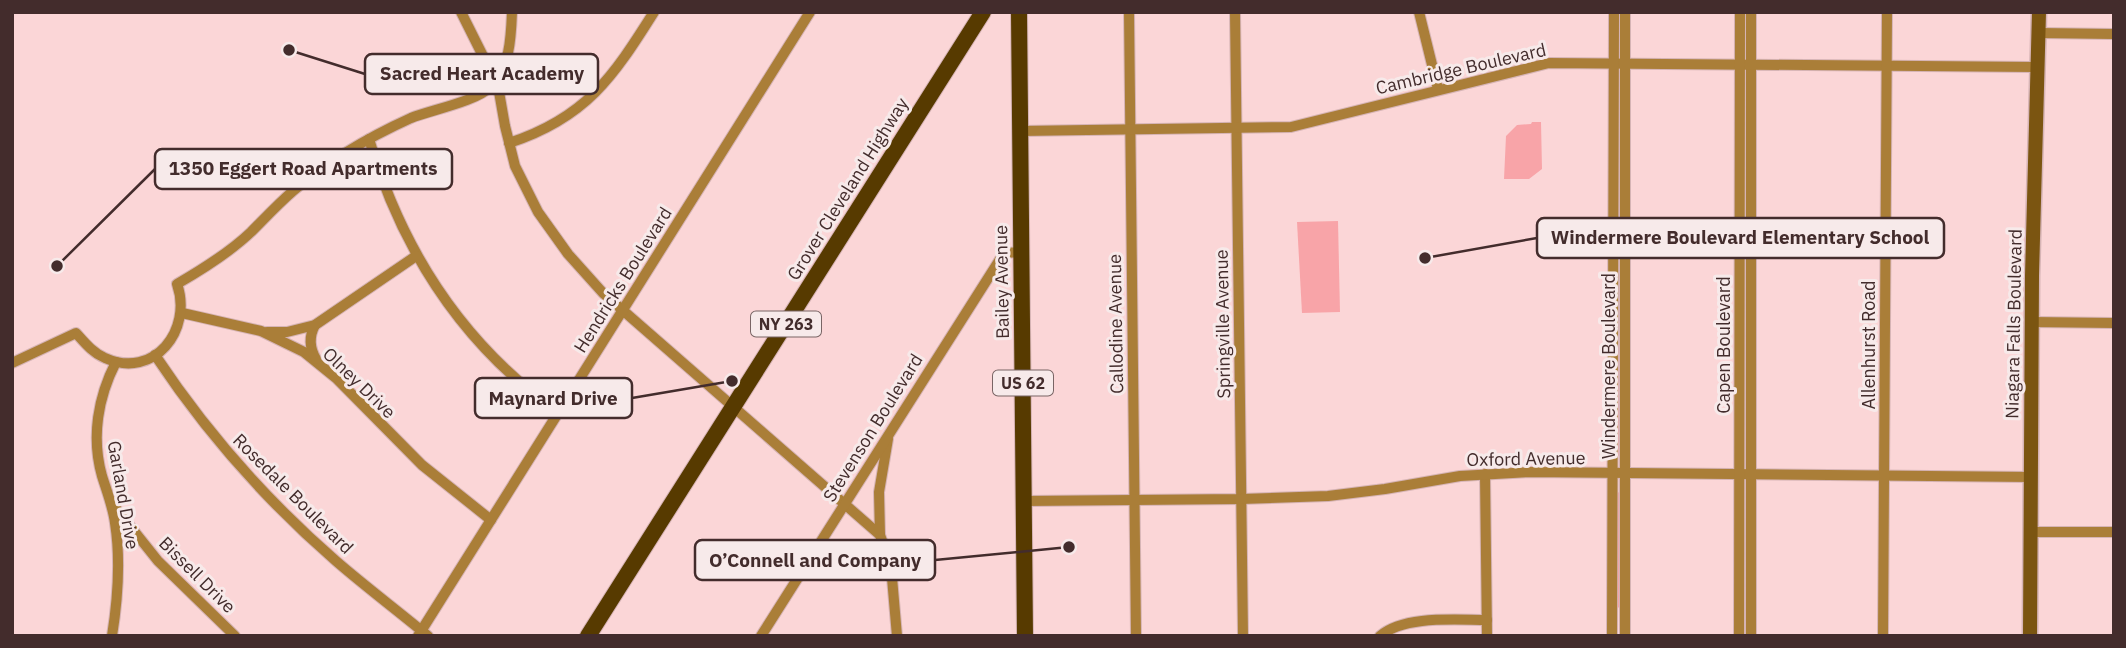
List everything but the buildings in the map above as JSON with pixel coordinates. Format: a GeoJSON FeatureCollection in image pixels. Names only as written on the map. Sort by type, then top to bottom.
{"type":"FeatureCollection","features":[{"type":"Feature","properties":{"kind":"main road","name":"Grover Cleveland Highway"},"geometry":{"type":"LineString","coordinates":[[588,636],[983,12]]}},
{"type":"Feature","properties":{"kind":"main road","name":"Bailey Avenue"},"geometry":{"type":"LineString","coordinates":[[1019,12],[1025,636]]}},
{"type":"Feature","properties":{"kind":"main road","name":"Niagara Falls Boulevard"},"geometry":{"type":"LineString","coordinates":[[2030,636],[2032,322],[2039,12]]}},
{"type":"Feature","properties":{"kind":"street"},"geometry":{"type":"LineString","coordinates":[[461,12],[496,80],[515,166],[553,234],[585,274],[622,310],[880,535],[886,545],[891,566],[897,636]]}},
{"type":"Feature","properties":{"kind":"street"},"geometry":{"type":"LineString","coordinates":[[12,363],[76,333],[96,353],[116,362],[134,362],[155,355],[176,333],[182,313],[177,284],[227,252],[294,190],[343,154],[369,139],[414,117],[482,94],[502,71],[510,48],[512,12]]}},
{"type":"Feature","properties":{"kind":"street"},"geometry":{"type":"LineString","coordinates":[[509,143],[550,127],[590,99],[615,70],[653,12]]}},
{"type":"Feature","properties":{"kind":"street","name":"Hendricks Boulevard"},"geometry":{"type":"LineString","coordinates":[[423,634],[491,520],[810,12]]}},
{"type":"Feature","properties":{"kind":"street","name":"Callodine Avenue"},"geometry":{"type":"LineString","coordinates":[[1129,12],[1136,636]]}},
{"type":"Feature","properties":{"kind":"street","name":"Springville Avenue"},"geometry":{"type":"LineString","coordinates":[[1235,12],[1243,636]]}},
{"type":"Feature","properties":{"kind":"street"},"geometry":{"type":"LineString","coordinates":[[1419,12],[1438,89]]}},
{"type":"Feature","properties":{"kind":"street","name":"Windermere Boulevard"},"geometry":{"type":"LineString","coordinates":[[1614,12],[1620,63],[1625,636]]}},
{"type":"Feature","properties":{"kind":"street","name":"Windermere Boulevard"},"geometry":{"type":"LineString","coordinates":[[1612,636],[1620,63],[1625,12]]}},
{"type":"Feature","properties":{"kind":"street","name":"Capen Boulevard"},"geometry":{"type":"LineString","coordinates":[[1739,636],[1740,12]]}},
{"type":"Feature","properties":{"kind":"street","name":"Capen Boulevard"},"geometry":{"type":"LineString","coordinates":[[1751,12],[1751,636]]}},
{"type":"Feature","properties":{"kind":"street","name":"Allenhurst Road"},"geometry":{"type":"LineString","coordinates":[[1883,636],[1887,12]]}},
{"type":"Feature","properties":{"kind":"street"},"geometry":{"type":"LineString","coordinates":[[2039,33],[2114,34]]}},
{"type":"Feature","properties":{"kind":"street","name":"Cambridge Boulevard"},"geometry":{"type":"LineString","coordinates":[[1020,131],[1291,127],[1549,63],[2038,67]]}},
{"type":"Feature","properties":{"kind":"street"},"geometry":{"type":"LineString","coordinates":[[369,139],[389,199],[416,256],[448,306],[508,372],[559,413]]}},
{"type":"Feature","properties":{"kind":"street","name":"Stevenson Boulevard"},"geometry":{"type":"LineString","coordinates":[[761,636],[1004,253],[1021,252]]}},
{"type":"Feature","properties":{"kind":"street"},"geometry":{"type":"LineString","coordinates":[[261,331],[287,332],[316,325],[416,256]]}},
{"type":"Feature","properties":{"kind":"street","name":"Olney Drive"},"geometry":{"type":"LineString","coordinates":[[182,313],[261,331],[286,342],[318,362],[422,466],[491,520]]}},
{"type":"Feature","properties":{"kind":"street"},"geometry":{"type":"LineString","coordinates":[[2032,322],[2114,323]]}},
{"type":"Feature","properties":{"kind":"street"},"geometry":{"type":"LineString","coordinates":[[316,325],[310,340],[311,349],[318,362]]}},
{"type":"Feature","properties":{"kind":"street","name":"Rosedale Boulevard"},"geometry":{"type":"LineString","coordinates":[[155,355],[189,405],[255,483],[335,560],[423,634]]}},
{"type":"Feature","properties":{"kind":"street","name":"Garland Drive"},"geometry":{"type":"LineString","coordinates":[[112,636],[118,595],[118,544],[111,503],[99,461],[97,425],[103,390],[116,362]]}},
{"type":"Feature","properties":{"kind":"street"},"geometry":{"type":"LineString","coordinates":[[880,535],[879,492],[888,435]]}},
{"type":"Feature","properties":{"kind":"street"},"geometry":{"type":"LineString","coordinates":[[1485,474],[1487,636]]}},
{"type":"Feature","properties":{"kind":"street","name":"Oxford Avenue"},"geometry":{"type":"LineString","coordinates":[[1024,501],[1241,499],[1347,494],[1485,474],[2031,477]]}},
{"type":"Feature","properties":{"kind":"street","name":"Bissell Drive"},"geometry":{"type":"LineString","coordinates":[[111,503],[139,539],[235,636]]}},
{"type":"Feature","properties":{"kind":"street"},"geometry":{"type":"LineString","coordinates":[[2031,532],[2114,532]]}},
{"type":"Feature","properties":{"kind":"street"},"geometry":{"type":"LineString","coordinates":[[118,544],[127,539],[139,539]]}},
{"type":"Feature","properties":{"kind":"street"},"geometry":{"type":"LineString","coordinates":[[1380,636],[1393,627],[1413,622],[1487,620]]}},
{"type":"Feature","properties":{"kind":"shaded area"},"geometry":{"type":"Polygon","coordinates":[[[1747,76],[1745,265],[1744,264],[1747,76]]]}},
{"type":"Feature","properties":{"kind":"shaded area"},"geometry":{"type":"Polygon","coordinates":[[[1620,88],[1619,202],[1617,201],[1620,88]]]}},
{"type":"Feature","properties":{"kind":"shaded area"},"geometry":{"type":"Polygon","coordinates":[[[1541,122],[1542,169],[1529,179],[1504,179],[1506,136],[1517,125],[1541,122]]]}},
{"type":"Feature","properties":{"kind":"shaded area"},"geometry":{"type":"Polygon","coordinates":[[[1338,221],[1340,312],[1302,313],[1297,222],[1338,221]]]}},
{"type":"Feature","properties":{"kind":"shaded area"},"geometry":{"type":"Polygon","coordinates":[[[1745,282],[1747,283],[1745,464],[1744,462],[1745,282]]]}},
{"type":"Feature","properties":{"kind":"shaded area"},"geometry":{"type":"Polygon","coordinates":[[[1617,341],[1621,343],[1621,454],[1618,456],[1617,341]]]}},
{"type":"Feature","properties":{"kind":"shaded area"},"geometry":{"type":"Polygon","coordinates":[[[1745,486],[1747,636],[1743,636],[1744,488],[1745,486]]]}},
{"type":"Feature","properties":{"kind":"shaded area"},"geometry":{"type":"Polygon","coordinates":[[[1617,492],[1621,493],[1618,608],[1617,492]]]}},
{"type":"Feature","properties":{"kind":"place","name":"Sacred Heart Academy"},"geometry":{"type":"Point","coordinates":[289,50]}},
{"type":"Feature","properties":{"kind":"place","name":"Windermere Boulevard Elementary School"},"geometry":{"type":"Point","coordinates":[1425,258]}},
{"type":"Feature","properties":{"kind":"place","name":"1350 Eggert Road Apartments"},"geometry":{"type":"Point","coordinates":[57,266]}},
{"type":"Feature","properties":{"kind":"place","name":"Maynard Drive"},"geometry":{"type":"Point","coordinates":[732,381]}},
{"type":"Feature","properties":{"kind":"place","name":"O’Connell and Company"},"geometry":{"type":"Point","coordinates":[1069,547]}}]}
